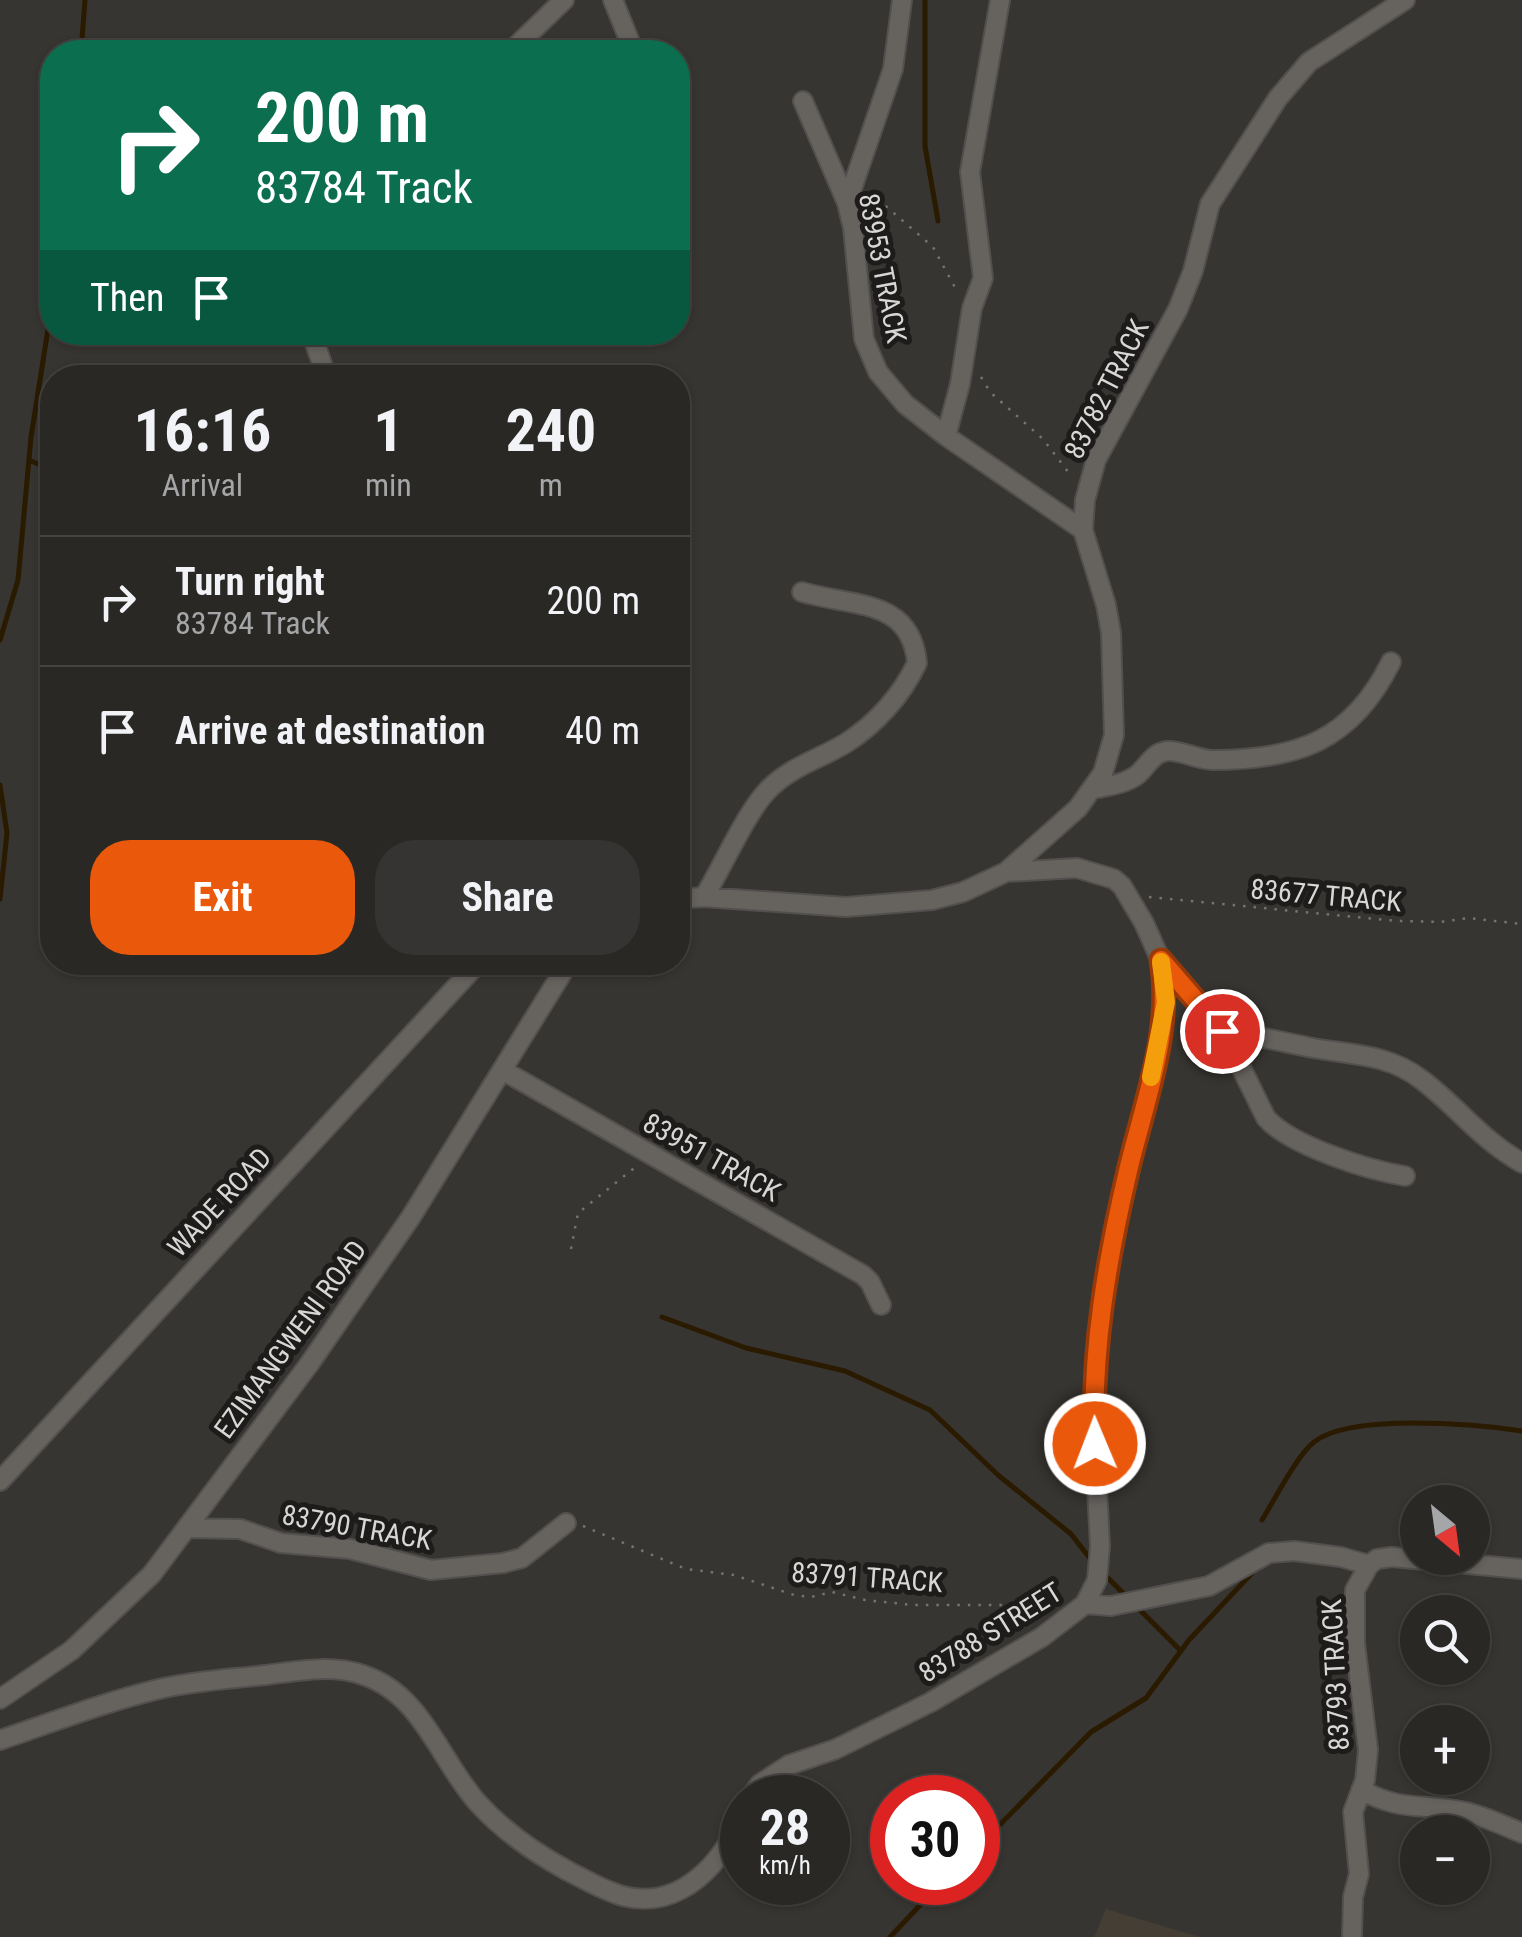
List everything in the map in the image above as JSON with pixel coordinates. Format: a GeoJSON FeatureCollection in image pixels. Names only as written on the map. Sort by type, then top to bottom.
{"type":"FeatureCollection","features":[{"type":"Feature","properties":{"kind":"street"},"geometry":{"type":"LineString","coordinates":[[522,40],[564,0]]}},
{"type":"Feature","properties":{"kind":"street"},"geometry":{"type":"LineString","coordinates":[[613,0],[629,40]]}},
{"type":"Feature","properties":{"kind":"street"},"geometry":{"type":"LineString","coordinates":[[847,203],[893,69],[902,0]]}},
{"type":"Feature","properties":{"kind":"street"},"geometry":{"type":"LineString","coordinates":[[946,436],[960,384],[972,308],[984,278],[970,172],[1000,0]]}},
{"type":"Feature","properties":{"kind":"street","name":"83782 TRACK"},"geometry":{"type":"LineString","coordinates":[[690,899],[873,907],[963,892],[1006,872],[1068,820],[1093,789],[1110,755],[1114,735],[1111,632],[1083,530],[1096,460],[1178,309],[1193,271],[1210,204],[1278,98],[1309,62],[1406,0]]}},
{"type":"Feature","properties":{"kind":"street","name":"83953 TRACK"},"geometry":{"type":"LineString","coordinates":[[803,101],[847,203],[868,353],[878,372],[905,404],[946,436],[1083,530]]}},
{"type":"Feature","properties":{"kind":"street"},"geometry":{"type":"LineString","coordinates":[[704,897],[768,790],[790,772],[866,729],[910,679],[917,663],[910,633],[892,613],[802,592]]}},
{"type":"Feature","properties":{"kind":"street"},"geometry":{"type":"LineString","coordinates":[[1093,789],[1135,777],[1156,755],[1166,751],[1214,760],[1270,757],[1302,749],[1326,737],[1365,706],[1390,662]]}},
{"type":"Feature","properties":{"kind":"street","name":"83788 STREET"},"geometry":{"type":"LineString","coordinates":[[774,1775],[931,1702],[1042,1637],[1085,1604],[1097,1580],[1100,1546],[1093,1411],[1097,1341],[1122,1199],[1163,1026],[1165,986],[1161,960],[1128,896],[1114,879],[1077,868],[1006,872]]}},
{"type":"Feature","properties":{"kind":"street"},"geometry":{"type":"LineString","coordinates":[[1161,960],[1222,1031],[1266,1118],[1275,1128],[1342,1161],[1405,1176]]}},
{"type":"Feature","properties":{"kind":"street","name":"WADE ROAD"},"geometry":{"type":"LineString","coordinates":[[0,1481],[467,975]]}},
{"type":"Feature","properties":{"kind":"street","name":"EZIMANGWENI ROAD"},"geometry":{"type":"LineString","coordinates":[[0,1699],[72,1650],[152,1574],[310,1364],[411,1217],[561,975]]}},
{"type":"Feature","properties":{"kind":"street"},"geometry":{"type":"LineString","coordinates":[[1222,1031],[1368,1054],[1395,1063],[1440,1094],[1484,1139],[1522,1164]]}},
{"type":"Feature","properties":{"kind":"street","name":"83951 TRACK"},"geometry":{"type":"LineString","coordinates":[[504,1070],[862,1275],[881,1305]]}},
{"type":"Feature","properties":{"kind":"street","name":"83790 TRACK"},"geometry":{"type":"LineString","coordinates":[[187,1528],[240,1529],[281,1544],[350,1549],[431,1570],[522,1558],[566,1523]]}},
{"type":"Feature","properties":{"kind":"street"},"geometry":{"type":"LineString","coordinates":[[1085,1604],[1112,1606],[1209,1586],[1269,1553],[1294,1551],[1342,1557],[1368,1565]]}},
{"type":"Feature","properties":{"kind":"street","name":"83793 TRACK"},"geometry":{"type":"LineString","coordinates":[[1352,1937],[1353,1897],[1359,1874],[1353,1812],[1368,1750],[1355,1643],[1354,1590],[1358,1579],[1368,1565],[1392,1558],[1522,1569]]}},
{"type":"Feature","properties":{"kind":"street"},"geometry":{"type":"LineString","coordinates":[[0,1740],[162,1688],[335,1668],[374,1679],[399,1695],[420,1717],[478,1804],[519,1840],[621,1896],[651,1899],[675,1894],[693,1884],[720,1853]]}},
{"type":"Feature","properties":{"kind":"street"},"geometry":{"type":"LineString","coordinates":[[1360,1790],[1392,1804],[1453,1810],[1522,1833]]}},
{"type":"Feature","properties":{"kind":"path","name":"83677 TRACK"},"geometry":{"type":"LineString","coordinates":[[1128,896],[1397,921],[1468,918],[1522,924]]}},
{"type":"Feature","properties":{"kind":"path"},"geometry":{"type":"LineString","coordinates":[[571,1249],[578,1213],[650,1154]]}},
{"type":"Feature","properties":{"kind":"path","name":"83791 TRACK"},"geometry":{"type":"LineString","coordinates":[[566,1523],[599,1532],[686,1569],[734,1575],[794,1595],[811,1597],[832,1592],[913,1605],[1012,1605],[1024,1613],[1042,1637]]}},
{"type":"Feature","properties":{"kind":"shaded area"},"geometry":{"type":"Polygon","coordinates":[[[1106,1909],[1186,1933],[1201,1937],[1094,1937],[1106,1909]]]}},
{"type":"Feature","properties":{"kind":"waterway"},"geometry":{"type":"LineString","coordinates":[[82,40],[85,0]]}},
{"type":"Feature","properties":{"kind":"waterway"},"geometry":{"type":"LineString","coordinates":[[925,0],[925,146],[938,221]]}},
{"type":"Feature","properties":{"kind":"waterway"},"geometry":{"type":"LineString","coordinates":[[42,365],[46,345]]}},
{"type":"Feature","properties":{"kind":"waterway"},"geometry":{"type":"LineString","coordinates":[[0,640],[18,580],[40,380]]}},
{"type":"Feature","properties":{"kind":"waterway"},"geometry":{"type":"LineString","coordinates":[[29,460],[40,465]]}},
{"type":"Feature","properties":{"kind":"waterway"},"geometry":{"type":"LineString","coordinates":[[0,785],[7,833],[0,899]]}},
{"type":"Feature","properties":{"kind":"waterway"},"geometry":{"type":"LineString","coordinates":[[662,1317],[746,1348],[845,1371],[930,1410],[998,1475],[1071,1534],[1092,1561]]}},
{"type":"Feature","properties":{"kind":"waterway"},"geometry":{"type":"LineString","coordinates":[[1262,1520],[1300,1457],[1314,1442],[1331,1433],[1355,1427],[1414,1423],[1522,1431]]}},
{"type":"Feature","properties":{"kind":"waterway"},"geometry":{"type":"LineString","coordinates":[[1000,1825],[1091,1732],[1146,1698],[1189,1640],[1253,1572]]}},
{"type":"Feature","properties":{"kind":"waterway"},"geometry":{"type":"LineString","coordinates":[[1103,1573],[1127,1597]]}},
{"type":"Feature","properties":{"kind":"waterway"},"geometry":{"type":"LineString","coordinates":[[1135,1605],[1181,1651]]}},
{"type":"Feature","properties":{"kind":"waterway"},"geometry":{"type":"LineString","coordinates":[[890,1937],[920,1905]]}},
{"type":"Feature","properties":{"kind":"slow traffic"},"geometry":{"type":"LineString","coordinates":[[1151,1077],[1166,1002],[1161,962]]}},
{"type":"Feature","properties":{"kind":"route"},"geometry":{"type":"LineString","coordinates":[[1095,1444],[1097,1341],[1122,1199],[1163,1026],[1166,1002],[1161,960],[1222,1031]]}}]}
